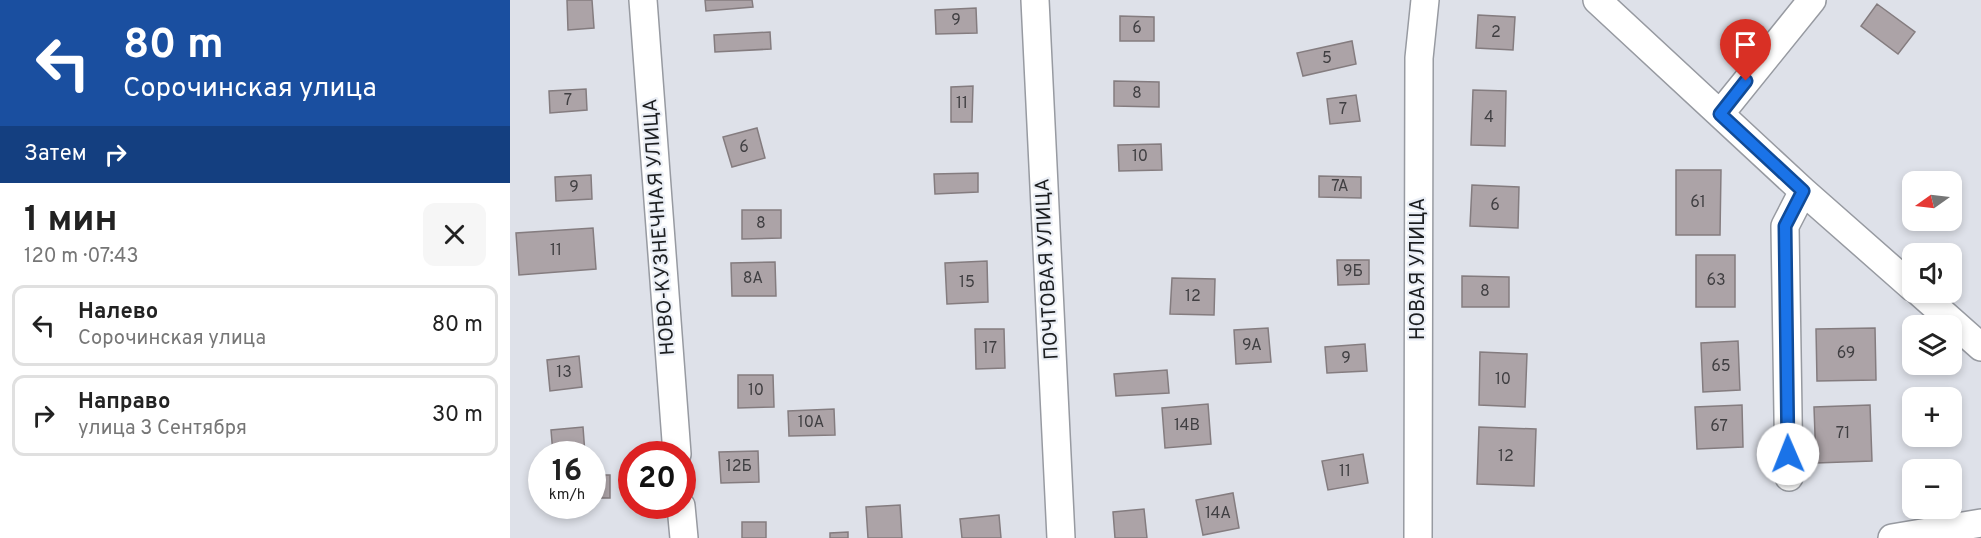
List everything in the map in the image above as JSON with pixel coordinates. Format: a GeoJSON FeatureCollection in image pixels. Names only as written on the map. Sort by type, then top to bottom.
{"type":"FeatureCollection","features":[{"type":"Feature","properties":{"kind":"street","name":"НОВО-КУЗНЕЧНАЯ УЛИЦА"},"geometry":{"type":"LineString","coordinates":[[643,0],[676,441]]}},
{"type":"Feature","properties":{"kind":"street","name":"ПОЧТОВАЯ УЛИЦА"},"geometry":{"type":"LineString","coordinates":[[1035,0],[1061,538]]}},
{"type":"Feature","properties":{"kind":"street","name":"НОВАЯ УЛИЦА"},"geometry":{"type":"LineString","coordinates":[[1418,538],[1419,58],[1425,0]]}},
{"type":"Feature","properties":{"kind":"street"},"geometry":{"type":"LineString","coordinates":[[1597,0],[1803,191],[1902,278]]}},
{"type":"Feature","properties":{"kind":"street"},"geometry":{"type":"LineString","coordinates":[[1720,114],[1812,0]]}},
{"type":"Feature","properties":{"kind":"street"},"geometry":{"type":"LineString","coordinates":[[1789,477],[1785,226],[1803,191]]}},
{"type":"Feature","properties":{"kind":"street"},"geometry":{"type":"LineString","coordinates":[[1931,303],[1981,347]]}},
{"type":"Feature","properties":{"kind":"street"},"geometry":{"type":"LineString","coordinates":[[682,519],[684,538]]}},
{"type":"Feature","properties":{"kind":"street"},"geometry":{"type":"LineString","coordinates":[[1892,538],[1981,523]]}},
{"type":"Feature","properties":{"kind":"building"},"geometry":{"type":"Polygon","coordinates":[[[567,0],[592,0],[594,28],[568,30],[567,0]]]}},
{"type":"Feature","properties":{"kind":"building"},"geometry":{"type":"Polygon","coordinates":[[[705,0],[752,0],[753,7],[706,11],[705,0]]]}},
{"type":"Feature","properties":{"kind":"building"},"geometry":{"type":"Polygon","coordinates":[[[1877,4],[1915,32],[1898,54],[1861,26],[1877,4]]]}},
{"type":"Feature","properties":{"kind":"building"},"geometry":{"type":"Polygon","coordinates":[[[976,8],[977,33],[936,34],[935,10],[976,8]]]}},
{"type":"Feature","properties":{"kind":"building"},"geometry":{"type":"Polygon","coordinates":[[[1478,15],[1515,17],[1513,50],[1476,48],[1478,15]]]}},
{"type":"Feature","properties":{"kind":"building"},"geometry":{"type":"Polygon","coordinates":[[[1120,16],[1154,17],[1154,41],[1120,41],[1120,16]]]}},
{"type":"Feature","properties":{"kind":"building"},"geometry":{"type":"Polygon","coordinates":[[[770,32],[771,49],[715,52],[714,35],[770,32]]]}},
{"type":"Feature","properties":{"kind":"building"},"geometry":{"type":"Polygon","coordinates":[[[1352,41],[1356,64],[1303,76],[1297,53],[1352,41]]]}},
{"type":"Feature","properties":{"kind":"building"},"geometry":{"type":"Polygon","coordinates":[[[1114,81],[1159,82],[1159,107],[1114,106],[1114,81]]]}},
{"type":"Feature","properties":{"kind":"building"},"geometry":{"type":"Polygon","coordinates":[[[973,86],[972,122],[951,122],[951,87],[973,86]]]}},
{"type":"Feature","properties":{"kind":"building"},"geometry":{"type":"Polygon","coordinates":[[[586,89],[587,110],[550,113],[549,91],[586,89]]]}},
{"type":"Feature","properties":{"kind":"building"},"geometry":{"type":"Polygon","coordinates":[[[1473,90],[1506,91],[1505,146],[1471,145],[1473,90]]]}},
{"type":"Feature","properties":{"kind":"building"},"geometry":{"type":"Polygon","coordinates":[[[1356,95],[1360,121],[1330,124],[1327,99],[1356,95]]]}},
{"type":"Feature","properties":{"kind":"building"},"geometry":{"type":"Polygon","coordinates":[[[757,128],[765,158],[732,167],[723,137],[757,128]]]}},
{"type":"Feature","properties":{"kind":"building"},"geometry":{"type":"Polygon","coordinates":[[[1161,144],[1162,170],[1119,171],[1118,145],[1161,144]]]}},
{"type":"Feature","properties":{"kind":"building"},"geometry":{"type":"Polygon","coordinates":[[[1676,170],[1721,170],[1720,235],[1676,235],[1676,170]]]}},
{"type":"Feature","properties":{"kind":"building"},"geometry":{"type":"Polygon","coordinates":[[[978,173],[978,192],[935,194],[934,174],[978,173]]]}},
{"type":"Feature","properties":{"kind":"building"},"geometry":{"type":"Polygon","coordinates":[[[591,175],[592,199],[556,201],[555,177],[591,175]]]}},
{"type":"Feature","properties":{"kind":"building"},"geometry":{"type":"Polygon","coordinates":[[[1319,176],[1361,177],[1361,198],[1319,197],[1319,176]]]}},
{"type":"Feature","properties":{"kind":"building"},"geometry":{"type":"Polygon","coordinates":[[[1472,185],[1519,187],[1518,228],[1470,226],[1472,185]]]}},
{"type":"Feature","properties":{"kind":"building"},"geometry":{"type":"Polygon","coordinates":[[[742,210],[781,210],[781,238],[742,239],[742,210]]]}},
{"type":"Feature","properties":{"kind":"building"},"geometry":{"type":"Polygon","coordinates":[[[593,228],[596,269],[519,275],[516,233],[593,228]]]}},
{"type":"Feature","properties":{"kind":"building"},"geometry":{"type":"Polygon","coordinates":[[[1696,255],[1735,255],[1735,307],[1696,307],[1696,255]]]}},
{"type":"Feature","properties":{"kind":"building"},"geometry":{"type":"Polygon","coordinates":[[[1337,260],[1369,260],[1369,284],[1338,285],[1337,260]]]}},
{"type":"Feature","properties":{"kind":"building"},"geometry":{"type":"Polygon","coordinates":[[[987,261],[988,302],[947,304],[945,263],[987,261]]]}},
{"type":"Feature","properties":{"kind":"building"},"geometry":{"type":"Polygon","coordinates":[[[775,262],[776,296],[732,296],[731,263],[775,262]]]}},
{"type":"Feature","properties":{"kind":"building"},"geometry":{"type":"Polygon","coordinates":[[[1462,276],[1509,277],[1509,307],[1462,307],[1462,276]]]}},
{"type":"Feature","properties":{"kind":"building"},"geometry":{"type":"Polygon","coordinates":[[[1172,278],[1215,279],[1214,315],[1170,314],[1172,278]]]}},
{"type":"Feature","properties":{"kind":"building"},"geometry":{"type":"Polygon","coordinates":[[[1268,328],[1271,362],[1236,364],[1234,330],[1268,328]]]}},
{"type":"Feature","properties":{"kind":"building"},"geometry":{"type":"Polygon","coordinates":[[[1875,328],[1876,380],[1817,381],[1816,329],[1875,328]]]}},
{"type":"Feature","properties":{"kind":"building"},"geometry":{"type":"Polygon","coordinates":[[[975,329],[1004,329],[1005,368],[976,369],[975,329]]]}},
{"type":"Feature","properties":{"kind":"building"},"geometry":{"type":"Polygon","coordinates":[[[1738,341],[1740,390],[1703,392],[1701,343],[1738,341]]]}},
{"type":"Feature","properties":{"kind":"building"},"geometry":{"type":"Polygon","coordinates":[[[1365,344],[1367,371],[1327,373],[1325,347],[1365,344]]]}},
{"type":"Feature","properties":{"kind":"building"},"geometry":{"type":"Polygon","coordinates":[[[1480,352],[1527,354],[1525,407],[1479,405],[1480,352]]]}},
{"type":"Feature","properties":{"kind":"building"},"geometry":{"type":"Polygon","coordinates":[[[579,356],[582,387],[550,391],[547,360],[579,356]]]}},
{"type":"Feature","properties":{"kind":"building"},"geometry":{"type":"Polygon","coordinates":[[[1167,370],[1169,393],[1116,396],[1114,374],[1167,370]]]}},
{"type":"Feature","properties":{"kind":"building"},"geometry":{"type":"Polygon","coordinates":[[[738,375],[773,375],[774,407],[738,408],[738,375]]]}},
{"type":"Feature","properties":{"kind":"building"},"geometry":{"type":"Polygon","coordinates":[[[1208,404],[1211,444],[1165,448],[1162,408],[1208,404]]]}},
{"type":"Feature","properties":{"kind":"building"},"geometry":{"type":"Polygon","coordinates":[[[1742,405],[1743,447],[1697,449],[1695,407],[1742,405]]]}},
{"type":"Feature","properties":{"kind":"building"},"geometry":{"type":"Polygon","coordinates":[[[1870,405],[1872,461],[1816,463],[1814,407],[1870,405]]]}},
{"type":"Feature","properties":{"kind":"building"},"geometry":{"type":"Polygon","coordinates":[[[834,409],[835,435],[789,436],[788,411],[834,409]]]}},
{"type":"Feature","properties":{"kind":"building"},"geometry":{"type":"Polygon","coordinates":[[[583,427],[584,441],[552,441],[551,430],[583,427]]]}},
{"type":"Feature","properties":{"kind":"building"},"geometry":{"type":"Polygon","coordinates":[[[1479,427],[1536,429],[1534,486],[1477,484],[1479,427]]]}},
{"type":"Feature","properties":{"kind":"building"},"geometry":{"type":"Polygon","coordinates":[[[758,451],[759,482],[721,483],[719,452],[758,451]]]}},
{"type":"Feature","properties":{"kind":"building"},"geometry":{"type":"Polygon","coordinates":[[[1363,454],[1368,483],[1328,490],[1322,461],[1363,454]]]}},
{"type":"Feature","properties":{"kind":"building"},"geometry":{"type":"Polygon","coordinates":[[[606,475],[610,475],[610,498],[606,498],[606,475]]]}},
{"type":"Feature","properties":{"kind":"building"},"geometry":{"type":"Polygon","coordinates":[[[1233,493],[1239,528],[1203,535],[1196,500],[1233,493]]]}},
{"type":"Feature","properties":{"kind":"building"},"geometry":{"type":"Polygon","coordinates":[[[900,505],[902,538],[868,538],[866,507],[900,505]]]}},
{"type":"Feature","properties":{"kind":"building"},"geometry":{"type":"Polygon","coordinates":[[[1144,509],[1147,538],[1115,538],[1113,512],[1144,509]]]}},
{"type":"Feature","properties":{"kind":"building"},"geometry":{"type":"Polygon","coordinates":[[[999,515],[1001,538],[962,538],[960,519],[999,515]]]}},
{"type":"Feature","properties":{"kind":"building"},"geometry":{"type":"Polygon","coordinates":[[[742,522],[766,522],[766,538],[742,538],[742,522]]]}},
{"type":"Feature","properties":{"kind":"building"},"geometry":{"type":"Polygon","coordinates":[[[848,532],[848,538],[830,538],[830,533],[848,532]]]}},
{"type":"Feature","properties":{"kind":"route"},"geometry":{"type":"LineString","coordinates":[[1746,81],[1720,114],[1803,191],[1785,226],[1788,454]]}}]}
